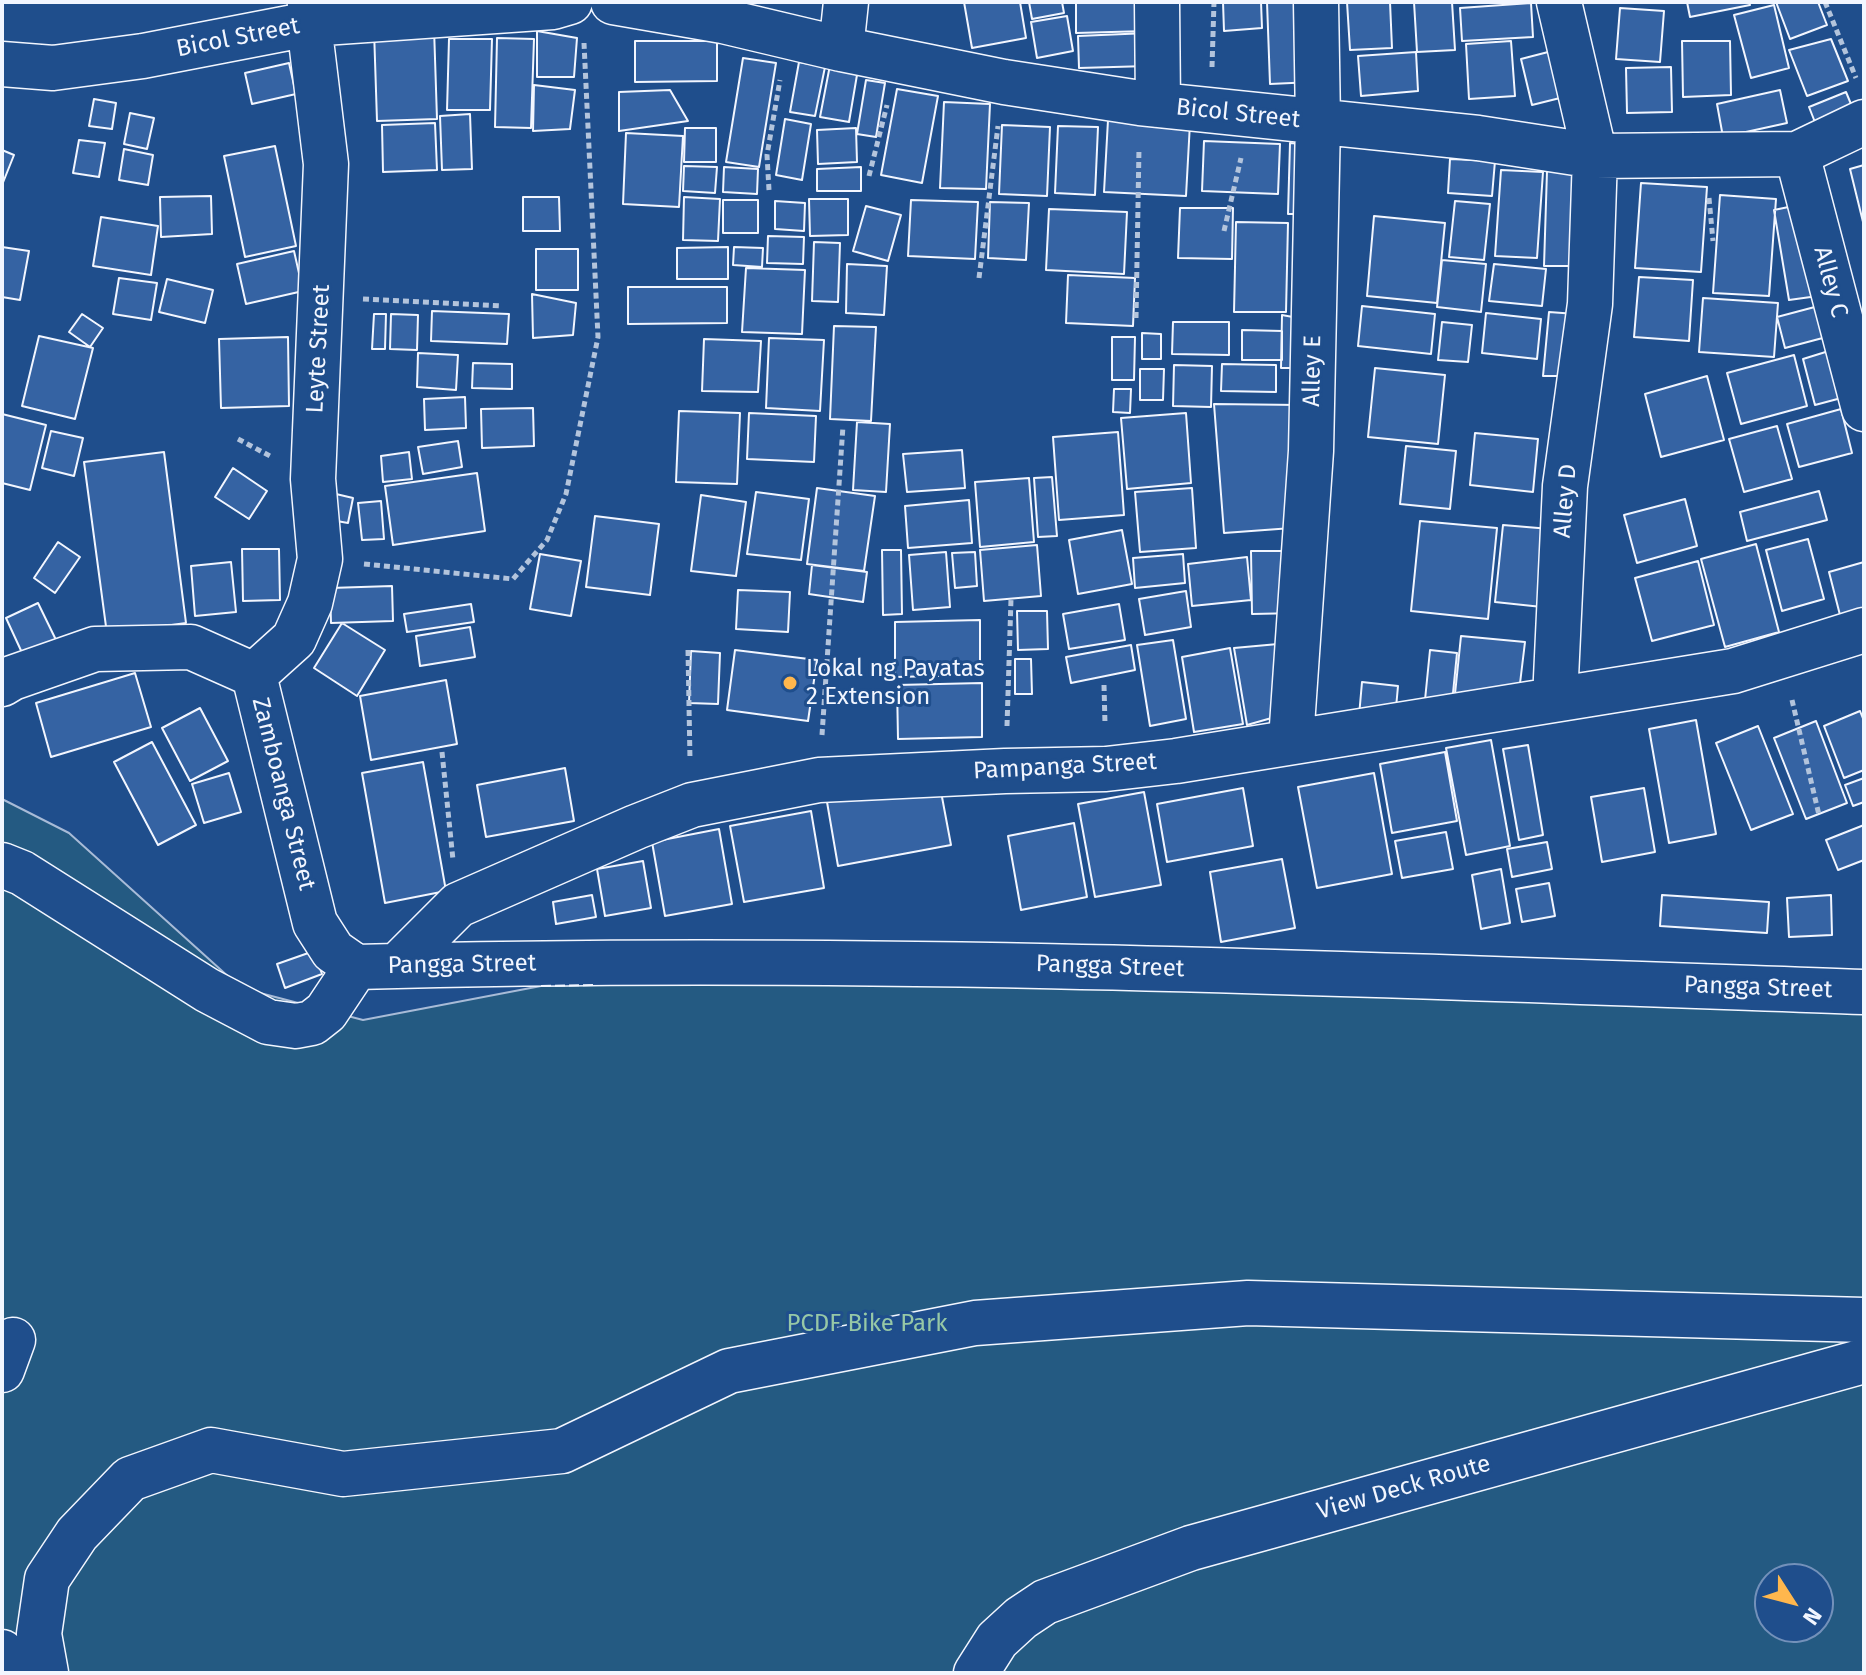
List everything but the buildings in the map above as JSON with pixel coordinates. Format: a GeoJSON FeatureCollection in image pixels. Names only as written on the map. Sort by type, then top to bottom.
{"type":"FeatureCollection","features":[{"type":"Feature","properties":{"kind":"street"},"geometry":{"type":"LineString","coordinates":[[841,49],[846,2]]}},
{"type":"Feature","properties":{"kind":"street"},"geometry":{"type":"LineString","coordinates":[[1149,104],[1157,2]]}},
{"type":"Feature","properties":{"kind":"street","name":"Alley E"},"geometry":{"type":"LineString","coordinates":[[1291,740],[1311,451],[1318,122],[1316,2]]}},
{"type":"Feature","properties":{"kind":"street","name":"Alley D"},"geometry":{"type":"LineString","coordinates":[[1555,699],[1565,486],[1590,304],[1595,156],[1559,2]]}},
{"type":"Feature","properties":{"kind":"street","name":"Bicol Street"},"geometry":{"type":"LineString","coordinates":[[2,64],[53,68],[143,56],[310,13],[553,7],[589,12],[693,15],[1004,82],[1149,104],[1478,138],[1595,156],[1797,154],[1861,103]]}},
{"type":"Feature","properties":{"kind":"street","name":"Leyte Street"},"geometry":{"type":"LineString","coordinates":[[254,675],[294,639],[310,603],[320,559],[313,479],[326,164],[310,13]]}},
{"type":"Feature","properties":{"kind":"street","name":"Alley C"},"geometry":{"type":"LineString","coordinates":[[1797,154],[1864,409]]}},
{"type":"Feature","properties":{"kind":"street","name":"Pampanga Street"},"geometry":{"type":"LineString","coordinates":[[2,865],[22,873],[207,990],[268,1022],[296,1026],[312,1023],[376,966],[458,905],[692,805],[819,780],[1106,769],[1176,761],[1733,671],[1864,630]]}},
{"type":"Feature","properties":{"kind":"street","name":"Zamboanga Street"},"geometry":{"type":"LineString","coordinates":[[2,684],[95,649],[191,647],[254,675],[315,923],[333,951],[376,966]]}},
{"type":"Feature","properties":{"kind":"street","name":"Pangga Street"},"geometry":{"type":"LineString","coordinates":[[376,966],[958,963],[1864,992]]}},
{"type":"Feature","properties":{"kind":"street"},"geometry":{"type":"LineString","coordinates":[[46,1673],[39,1634],[47,1579],[77,1534],[130,1479],[211,1450],[343,1474],[562,1451],[729,1371],[975,1323],[1248,1303],[1864,1320]]}},
{"type":"Feature","properties":{"kind":"street","name":"View Deck Route"},"geometry":{"type":"LineString","coordinates":[[976,1673],[997,1640],[1045,1602],[1191,1548],[1864,1361]]}},
{"type":"Feature","properties":{"kind":"street"},"geometry":{"type":"LineString","coordinates":[[2,1652],[16,1673]]}},
{"type":"Feature","properties":{"kind":"path"},"geometry":{"type":"LineString","coordinates":[[1214,2],[1230,113],[1224,231]]}},
{"type":"Feature","properties":{"kind":"path"},"geometry":{"type":"LineString","coordinates":[[1825,2],[1861,103]]}},
{"type":"Feature","properties":{"kind":"path"},"geometry":{"type":"LineString","coordinates":[[320,559],[513,579],[547,540],[566,494],[598,337],[592,185],[583,75],[589,12]]}},
{"type":"Feature","properties":{"kind":"path"},"geometry":{"type":"LineString","coordinates":[[769,190],[767,155],[787,36]]}},
{"type":"Feature","properties":{"kind":"path"},"geometry":{"type":"LineString","coordinates":[[869,176],[899,61]]}},
{"type":"Feature","properties":{"kind":"path"},"geometry":{"type":"LineString","coordinates":[[979,278],[1004,82]]}},
{"type":"Feature","properties":{"kind":"path"},"geometry":{"type":"LineString","coordinates":[[1136,318],[1149,104]]}},
{"type":"Feature","properties":{"kind":"path"},"geometry":{"type":"LineString","coordinates":[[322,297],[502,306]]}},
{"type":"Feature","properties":{"kind":"path"},"geometry":{"type":"LineString","coordinates":[[819,780],[843,426]]}},
{"type":"Feature","properties":{"kind":"path"},"geometry":{"type":"LineString","coordinates":[[1005,771],[1011,599]]}},
{"type":"Feature","properties":{"kind":"path"},"geometry":{"type":"LineString","coordinates":[[688,650],[692,805]]}},
{"type":"Feature","properties":{"kind":"path"},"geometry":{"type":"LineString","coordinates":[[1782,656],[1819,815]]}},
{"type":"Feature","properties":{"kind":"path"},"geometry":{"type":"LineString","coordinates":[[442,752],[458,905]]}},
{"type":"Feature","properties":{"kind":"green space","name":"PCDF Bike Park"},"geometry":{"type":"Polygon","coordinates":[[[2,799],[69,833],[241,988],[363,1020],[541,986],[868,976],[1864,1010],[1864,1673],[2,1673],[2,799]]]}},
{"type":"Feature","properties":{"kind":"fence"},"geometry":{"type":"LineString","coordinates":[[541,986],[593,985]]}},
{"type":"Feature","properties":{"kind":"place","name":"Lokal ng Payatas 2 Extension"},"geometry":{"type":"Point","coordinates":[790,683]}}]}
